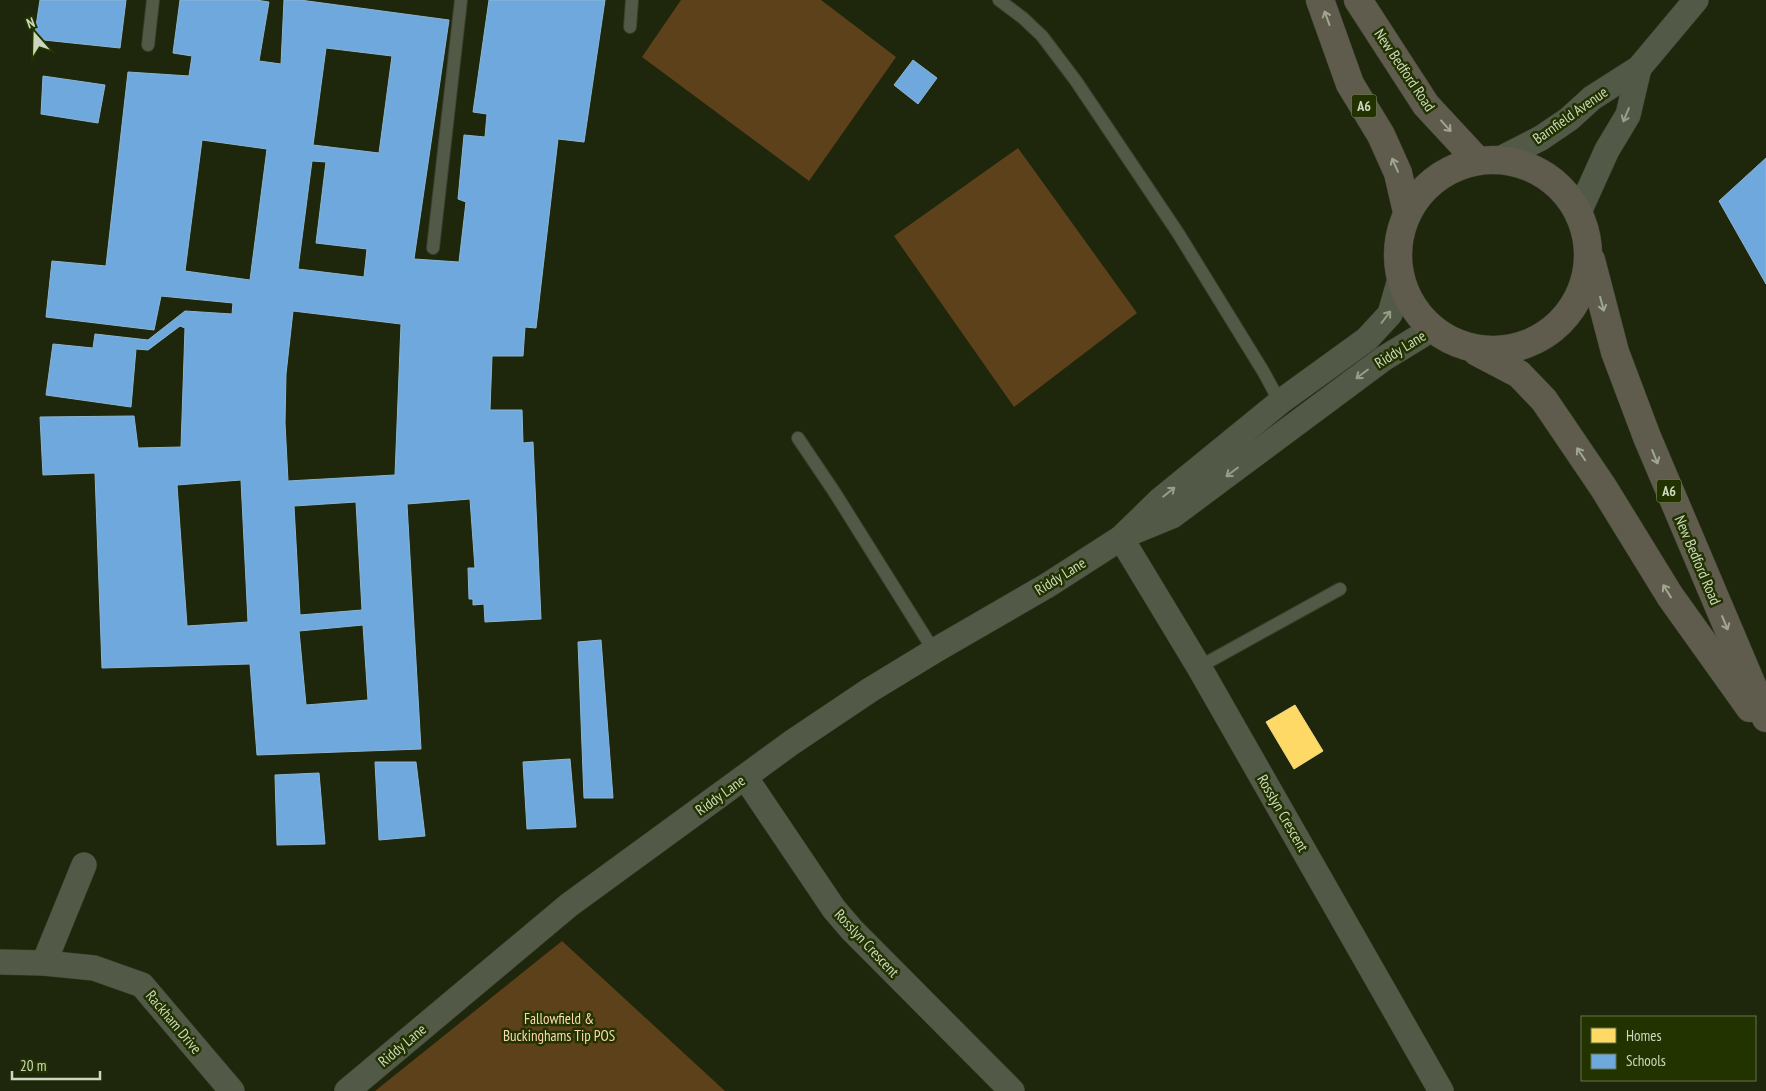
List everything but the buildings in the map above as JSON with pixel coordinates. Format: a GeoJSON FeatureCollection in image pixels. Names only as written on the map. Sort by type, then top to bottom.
{"type":"FeatureCollection","features":[{"type":"Feature","properties":{"kind":"highway","name":"A6"},"geometry":{"type":"LineString","coordinates":[[1320,0],[1350,84],[1381,135],[1398,173],[1407,212]]}},
{"type":"Feature","properties":{"kind":"highway","name":"New Bedford Road"},"geometry":{"type":"LineString","coordinates":[[1358,0],[1426,105],[1488,159]]}},
{"type":"Feature","properties":{"kind":"highway","name":"A6"},"geometry":{"type":"LineString","coordinates":[[1471,349],[1499,351],[1527,345],[1552,331],[1571,311],[1584,286],[1590,256],[1586,227],[1579,212],[1553,179],[1528,165],[1488,159],[1449,170],[1424,188],[1407,212],[1400,234],[1397,256],[1400,279],[1412,307],[1432,329],[1451,341],[1471,349],[1519,374],[1544,400],[1603,487],[1670,596],[1766,731]]}},
{"type":"Feature","properties":{"kind":"highway","name":"New Bedford Road"},"geometry":{"type":"LineString","coordinates":[[1590,256],[1615,352],[1647,438],[1766,718]]}},
{"type":"Feature","properties":{"kind":"street","name":"Barnfield Avenue"},"geometry":{"type":"LineString","coordinates":[[1488,159],[1541,138],[1569,119],[1592,98],[1639,68],[1696,0]]}},
{"type":"Feature","properties":{"kind":"street","name":"Barnfield Avenue"},"geometry":{"type":"LineString","coordinates":[[1579,212],[1607,150],[1628,115],[1639,68]]}},
{"type":"Feature","properties":{"kind":"street","name":"Riddy Lane"},"geometry":{"type":"LineString","coordinates":[[1120,538],[1160,500],[1280,402],[1367,339],[1390,314],[1400,279]]}},
{"type":"Feature","properties":{"kind":"street","name":"Riddy Lane"},"geometry":{"type":"LineString","coordinates":[[347,1091],[569,905],[791,743],[870,690],[1048,585],[1120,538],[1172,516],[1383,359],[1432,329]]}},
{"type":"Feature","properties":{"kind":"street","name":"Rosslyn Crescent"},"geometry":{"type":"LineString","coordinates":[[1120,538],[1200,667],[1441,1091]]}},
{"type":"Feature","properties":{"kind":"street","name":"Rosslyn Crescent"},"geometry":{"type":"LineString","coordinates":[[745,777],[834,909],[852,930],[1012,1091]]}},
{"type":"Feature","properties":{"kind":"street"},"geometry":{"type":"LineString","coordinates":[[44,963],[84,865]]}},
{"type":"Feature","properties":{"kind":"street","name":"Rackham Drive"},"geometry":{"type":"LineString","coordinates":[[0,962],[44,963],[94,968],[142,985],[232,1091]]}},
{"type":"Feature","properties":{"kind":"lane"},"geometry":{"type":"LineString","coordinates":[[148,45],[153,0]]}},
{"type":"Feature","properties":{"kind":"lane"},"geometry":{"type":"LineString","coordinates":[[433,248],[461,0]]}},
{"type":"Feature","properties":{"kind":"lane"},"geometry":{"type":"LineString","coordinates":[[630,28],[632,0]]}},
{"type":"Feature","properties":{"kind":"lane"},"geometry":{"type":"LineString","coordinates":[[999,0],[1023,18],[1042,36],[1076,81],[1178,233],[1280,402]]}},
{"type":"Feature","properties":{"kind":"lane"},"geometry":{"type":"LineString","coordinates":[[798,438],[835,493],[934,651]]}},
{"type":"Feature","properties":{"kind":"lane"},"geometry":{"type":"LineString","coordinates":[[1200,667],[1340,589]]}},
{"type":"Feature","properties":{"kind":"green space"},"geometry":{"type":"Polygon","coordinates":[[[681,0],[821,0],[896,57],[809,181],[642,57],[681,0]]]}},
{"type":"Feature","properties":{"kind":"green space"},"geometry":{"type":"Polygon","coordinates":[[[1018,148],[1137,313],[1014,407],[894,236],[1018,148]]]}},
{"type":"Feature","properties":{"kind":"green space","name":"Fallowfield & Buckinghams Tip POS"},"geometry":{"type":"Polygon","coordinates":[[[562,941],[725,1091],[375,1091],[562,941]]]}}]}
